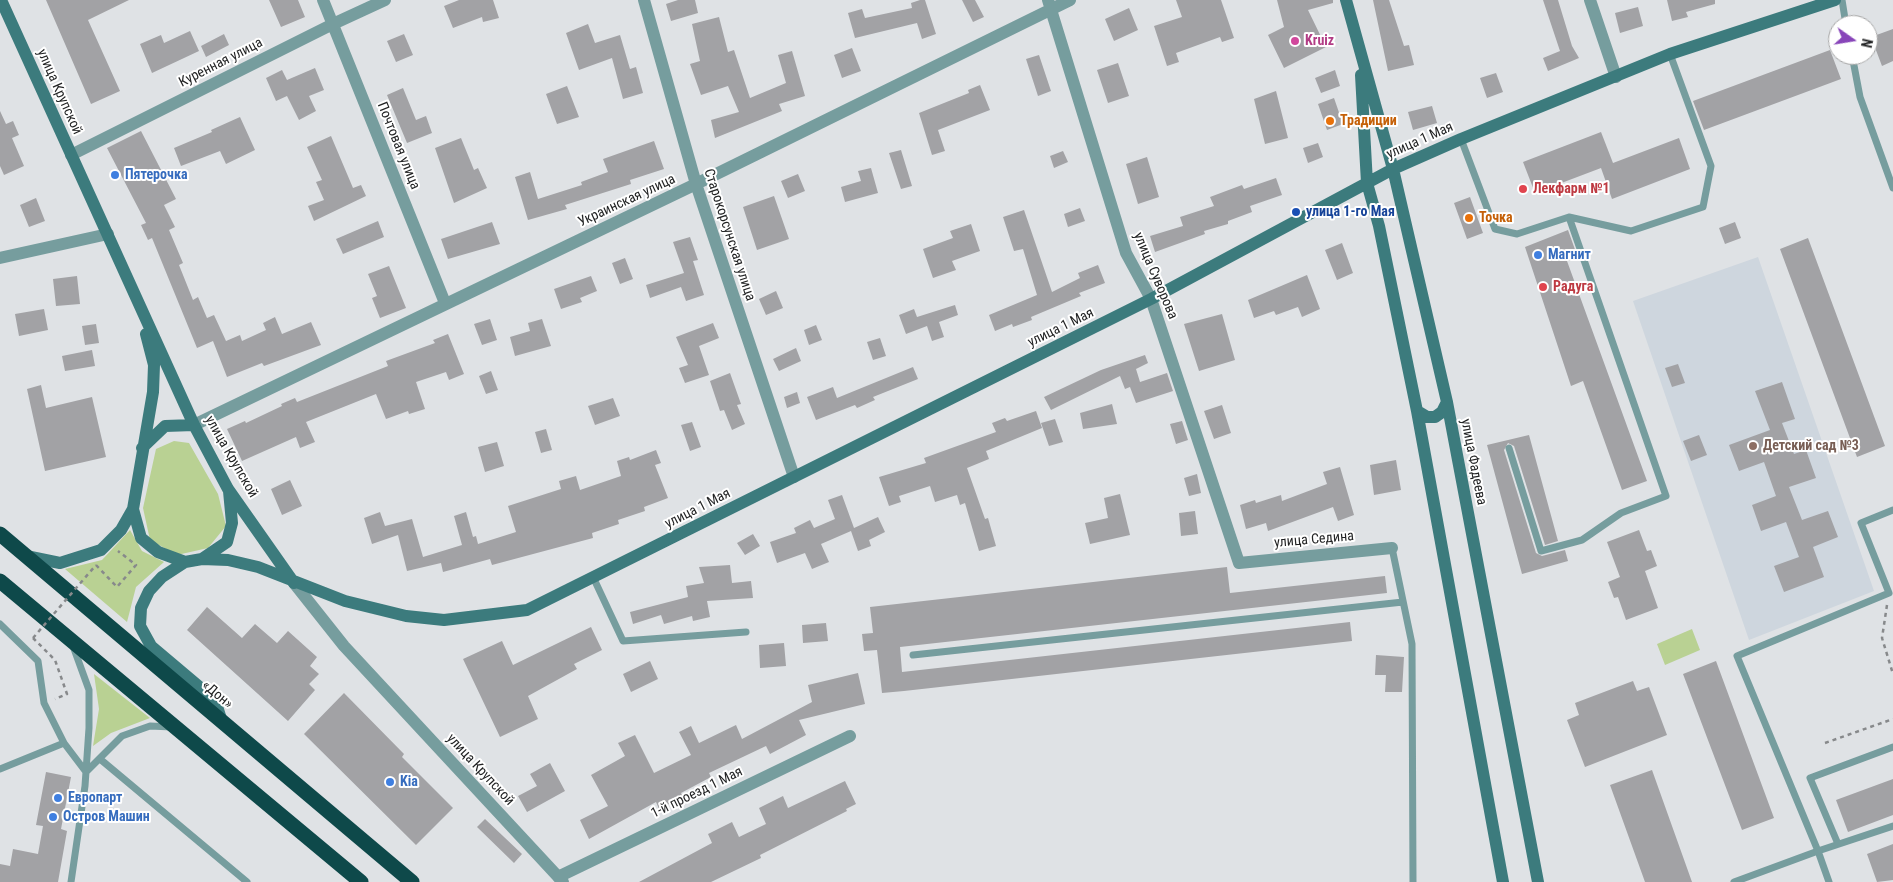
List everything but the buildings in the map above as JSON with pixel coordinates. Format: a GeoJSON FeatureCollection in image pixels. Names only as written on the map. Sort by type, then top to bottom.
{"type":"FeatureCollection","features":[{"type":"Feature","properties":{"kind":"highway","name":"«Дон»"},"geometry":{"type":"LineString","coordinates":[[0,534],[412,882]]}},
{"type":"Feature","properties":{"kind":"highway"},"geometry":{"type":"LineString","coordinates":[[0,581],[361,882]]}},
{"type":"Feature","properties":{"kind":"street","name":"улица Крупской"},"geometry":{"type":"LineString","coordinates":[[0,0],[194,425],[228,489],[294,583],[344,646],[560,880]]}},
{"type":"Feature","properties":{"kind":"street","name":"Почтовая улица"},"geometry":{"type":"LineString","coordinates":[[323,0],[445,304]]}},
{"type":"Feature","properties":{"kind":"street","name":"Куренная улица"},"geometry":{"type":"LineString","coordinates":[[71,155],[385,0]]}},
{"type":"Feature","properties":{"kind":"street","name":"Старокорсунская улица"},"geometry":{"type":"LineString","coordinates":[[644,0],[696,184],[794,477]]}},
{"type":"Feature","properties":{"kind":"street","name":"Украинская улица"},"geometry":{"type":"LineString","coordinates":[[194,425],[696,184],[1049,5],[1070,0]]}},
{"type":"Feature","properties":{"kind":"street","name":"улица Фадеева"},"geometry":{"type":"LineString","coordinates":[[1346,0],[1393,169],[1447,402],[1538,882]]}},
{"type":"Feature","properties":{"kind":"street"},"geometry":{"type":"LineString","coordinates":[[1590,0],[1616,77]]}},
{"type":"Feature","properties":{"kind":"street","name":"улица 1 Мая"},"geometry":{"type":"LineString","coordinates":[[202,559],[228,560],[258,567],[294,583],[345,601],[406,616],[444,620],[528,610],[1152,299],[1393,169],[1461,139],[1670,54],[1834,1]]}},
{"type":"Feature","properties":{"kind":"street","name":"улица Суворова"},"geometry":{"type":"LineString","coordinates":[[1049,5],[1126,253],[1152,299],[1239,563]]}},
{"type":"Feature","properties":{"kind":"street","name":"улица Фадеева"},"geometry":{"type":"LineString","coordinates":[[1360,52],[1367,183],[1378,226],[1417,411],[1504,882]]}},
{"type":"Feature","properties":{"kind":"street"},"geometry":{"type":"LineString","coordinates":[[0,258],[108,234]]}},
{"type":"Feature","properties":{"kind":"street"},"geometry":{"type":"LineString","coordinates":[[26,556],[60,563],[101,550],[121,530],[132,510],[153,392],[154,365],[137,300]]}},
{"type":"Feature","properties":{"kind":"street"},"geometry":{"type":"LineString","coordinates":[[1417,411],[1427,417],[1435,417],[1442,412],[1447,402]]}},
{"type":"Feature","properties":{"kind":"street"},"geometry":{"type":"LineString","coordinates":[[142,448],[165,426],[194,425]]}},
{"type":"Feature","properties":{"kind":"street"},"geometry":{"type":"LineString","coordinates":[[221,719],[215,700],[151,646],[140,626],[141,608],[149,591],[162,577],[185,562],[202,559],[227,542],[232,523],[228,489]]}},
{"type":"Feature","properties":{"kind":"street"},"geometry":{"type":"LineString","coordinates":[[132,510],[141,538],[158,552],[185,562]]}},
{"type":"Feature","properties":{"kind":"street","name":"улица Седина"},"geometry":{"type":"LineString","coordinates":[[1239,563],[1392,548]]}},
{"type":"Feature","properties":{"kind":"street","name":"1-й проезд 1 Мая"},"geometry":{"type":"LineString","coordinates":[[560,880],[850,736]]}},
{"type":"Feature","properties":{"kind":"lane"},"geometry":{"type":"LineString","coordinates":[[1834,1],[1841,15]]}},
{"type":"Feature","properties":{"kind":"lane"},"geometry":{"type":"LineString","coordinates":[[1461,139],[1495,229],[1517,234],[1569,217],[1631,231],[1703,207],[1711,166],[1670,54]]}},
{"type":"Feature","properties":{"kind":"lane"},"geometry":{"type":"LineString","coordinates":[[1854,65],[1860,98],[1893,188]]}},
{"type":"Feature","properties":{"kind":"lane"},"geometry":{"type":"LineString","coordinates":[[1509,448],[1542,551],[1582,540],[1621,513],[1666,496],[1569,217]]}},
{"type":"Feature","properties":{"kind":"lane"},"geometry":{"type":"LineString","coordinates":[[1829,882],[1737,656],[1889,593],[1861,522],[1893,510]]}},
{"type":"Feature","properties":{"kind":"lane"},"geometry":{"type":"LineString","coordinates":[[1392,548],[1412,644],[1413,882]]}},
{"type":"Feature","properties":{"kind":"lane"},"geometry":{"type":"LineString","coordinates":[[594,578],[623,641],[746,632]]}},
{"type":"Feature","properties":{"kind":"lane"},"geometry":{"type":"LineString","coordinates":[[913,655],[1403,602]]}},
{"type":"Feature","properties":{"kind":"lane"},"geometry":{"type":"LineString","coordinates":[[0,624],[38,661],[44,703],[64,744],[86,772]]}},
{"type":"Feature","properties":{"kind":"lane"},"geometry":{"type":"LineString","coordinates":[[71,882],[86,772],[89,728],[89,690],[72,642]]}},
{"type":"Feature","properties":{"kind":"lane"},"geometry":{"type":"LineString","coordinates":[[86,772],[122,736],[150,726],[174,727]]}},
{"type":"Feature","properties":{"kind":"lane"},"geometry":{"type":"LineString","coordinates":[[0,769],[64,744]]}},
{"type":"Feature","properties":{"kind":"lane"},"geometry":{"type":"LineString","coordinates":[[1838,844],[1810,778],[1893,747]]}},
{"type":"Feature","properties":{"kind":"lane"},"geometry":{"type":"LineString","coordinates":[[100,759],[247,882]]}},
{"type":"Feature","properties":{"kind":"lane"},"geometry":{"type":"LineString","coordinates":[[1734,882],[1893,826]]}},
{"type":"Feature","properties":{"kind":"path"},"geometry":{"type":"LineString","coordinates":[[67,694],[55,660],[33,638],[96,565],[117,586],[136,565],[109,543]]}},
{"type":"Feature","properties":{"kind":"path"},"geometry":{"type":"LineString","coordinates":[[1889,593],[1882,638],[1893,674]]}},
{"type":"Feature","properties":{"kind":"path"},"geometry":{"type":"LineString","coordinates":[[1825,744],[1893,718]]}},
{"type":"Feature","properties":{"kind":"shaded area","name":"Детский сад №3"},"geometry":{"type":"Polygon","coordinates":[[[1758,257],[1874,591],[1749,640],[1633,301],[1758,257]]]}},
{"type":"Feature","properties":{"kind":"green space"},"geometry":{"type":"Polygon","coordinates":[[[174,441],[189,443],[218,494],[226,526],[208,548],[177,555],[150,540],[143,508],[156,449],[174,441]]]}},
{"type":"Feature","properties":{"kind":"green space"},"geometry":{"type":"Polygon","coordinates":[[[130,530],[142,551],[164,562],[136,587],[127,622],[65,569],[102,560],[130,530]]]}},
{"type":"Feature","properties":{"kind":"green space"},"geometry":{"type":"Polygon","coordinates":[[[1692,629],[1700,650],[1665,665],[1657,644],[1692,629]]]}},
{"type":"Feature","properties":{"kind":"green space"},"geometry":{"type":"Polygon","coordinates":[[[94,674],[150,718],[111,733],[93,746],[99,709],[94,674]]]}},
{"type":"Feature","properties":{"kind":"place","name":"Kruiz"},"geometry":{"type":"Point","coordinates":[1295,41]}},
{"type":"Feature","properties":{"kind":"place","name":"Традиции"},"geometry":{"type":"Point","coordinates":[1330,121]}},
{"type":"Feature","properties":{"kind":"place","name":"Пятерочка"},"geometry":{"type":"Point","coordinates":[115,175]}},
{"type":"Feature","properties":{"kind":"place","name":"Лекфарм №1"},"geometry":{"type":"Point","coordinates":[1523,189]}},
{"type":"Feature","properties":{"kind":"place","name":"улица 1-го Мая"},"geometry":{"type":"Point","coordinates":[1296,212]}},
{"type":"Feature","properties":{"kind":"place","name":"Точка"},"geometry":{"type":"Point","coordinates":[1469,218]}},
{"type":"Feature","properties":{"kind":"place","name":"Магнит"},"geometry":{"type":"Point","coordinates":[1538,255]}},
{"type":"Feature","properties":{"kind":"place","name":"Радуга"},"geometry":{"type":"Point","coordinates":[1543,287]}},
{"type":"Feature","properties":{"kind":"place","name":"Детский сад №3"},"geometry":{"type":"Point","coordinates":[1753,446]}},
{"type":"Feature","properties":{"kind":"place","name":"Kia"},"geometry":{"type":"Point","coordinates":[390,782]}},
{"type":"Feature","properties":{"kind":"place","name":"Европарт"},"geometry":{"type":"Point","coordinates":[58,798]}},
{"type":"Feature","properties":{"kind":"place","name":"Остров Машин"},"geometry":{"type":"Point","coordinates":[53,817]}}]}
